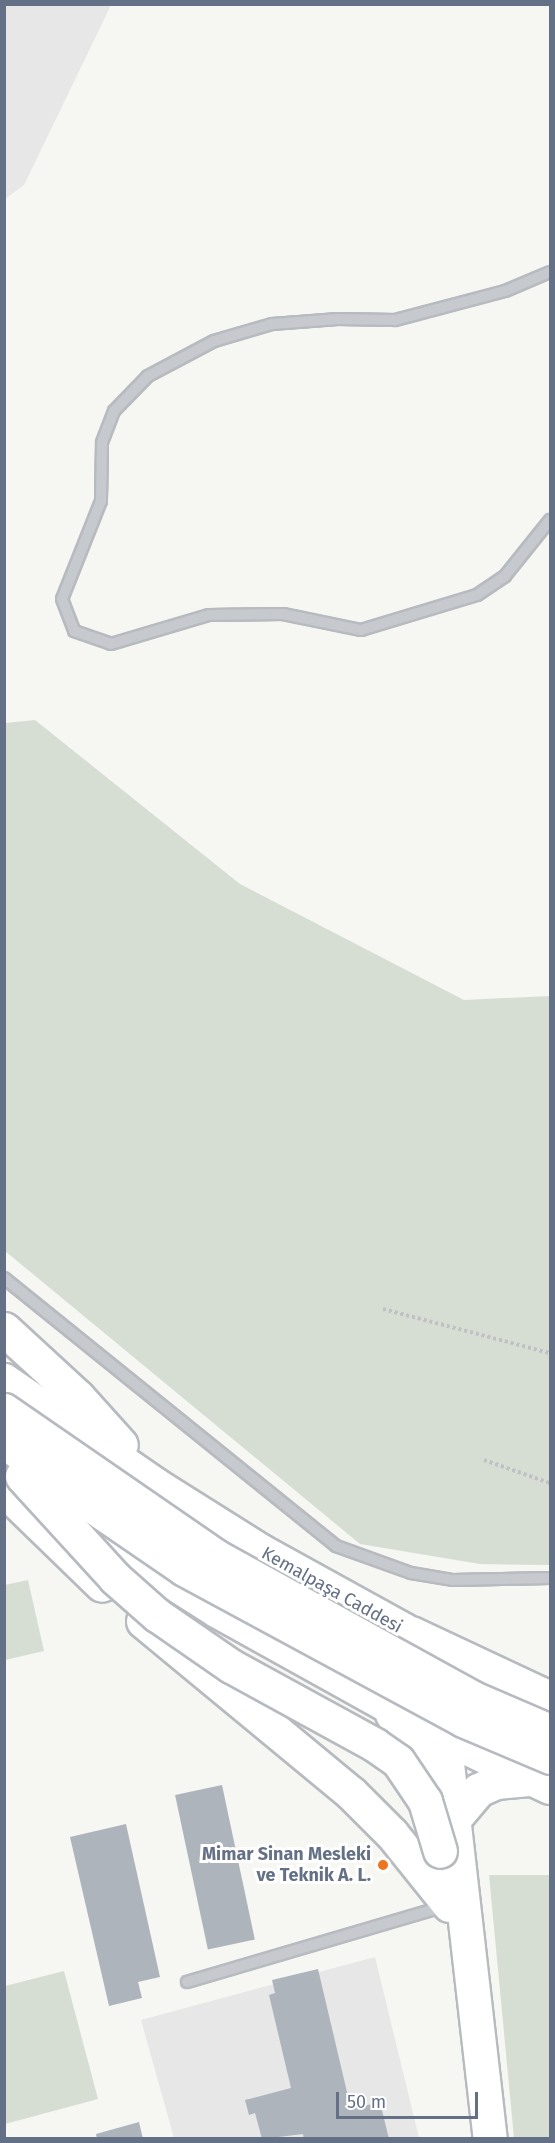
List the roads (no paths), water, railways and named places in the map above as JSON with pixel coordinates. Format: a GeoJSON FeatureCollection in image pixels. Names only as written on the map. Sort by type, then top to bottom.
{"type":"FeatureCollection","features":[{"type":"Feature","properties":{"kind":"main road"},"geometry":{"type":"LineString","coordinates":[[4,1329],[78,1396],[156,1485]]}},
{"type":"Feature","properties":{"kind":"main road","name":"Kemalpaşa Caddesi"},"geometry":{"type":"LineString","coordinates":[[4,1380],[156,1485],[261,1551],[404,1630],[415,1638],[430,1660],[444,1737],[490,2139]]}},
{"type":"Feature","properties":{"kind":"main road"},"geometry":{"type":"LineString","coordinates":[[4,1410],[217,1557],[473,1698],[550,1731]]}},
{"type":"Feature","properties":{"kind":"main road"},"geometry":{"type":"LineString","coordinates":[[4,1440],[41,1471],[212,1585],[464,1720],[543,1774]]}},
{"type":"Feature","properties":{"kind":"main road"},"geometry":{"type":"LineString","coordinates":[[4,1461],[44,1496],[115,1578],[157,1615],[231,1666],[398,1761],[425,1801],[440,1851],[475,2139]]}},
{"type":"Feature","properties":{"kind":"main road"},"geometry":{"type":"LineString","coordinates":[[4,1466],[98,1535],[216,1610],[444,1737],[543,1774]]}},
{"type":"Feature","properties":{"kind":"main road"},"geometry":{"type":"LineString","coordinates":[[4,1490],[118,1600],[351,1793],[447,1894]]}},
{"type":"Feature","properties":{"kind":"main road"},"geometry":{"type":"LineString","coordinates":[[216,1610],[240,1617],[252,1614],[270,1597],[273,1573],[261,1551]]}},
{"type":"Feature","properties":{"kind":"main road"},"geometry":{"type":"LineString","coordinates":[[404,1630],[550,1698]]}},
{"type":"Feature","properties":{"kind":"main road"},"geometry":{"type":"LineString","coordinates":[[374,1700],[409,1733],[427,1764],[444,1839],[447,1894]]}},
{"type":"Feature","properties":{"kind":"main road"},"geometry":{"type":"LineString","coordinates":[[454,1819],[478,1790],[496,1782],[543,1774]]}},
{"type":"Feature","properties":{"kind":"lane"},"geometry":{"type":"LineString","coordinates":[[550,272],[505,291],[395,320],[338,319],[272,324],[214,341],[148,376],[114,411],[102,443],[101,501],[62,599],[74,631],[111,644],[209,615],[283,614],[361,630],[477,596],[506,576],[550,520]]}},
{"type":"Feature","properties":{"kind":"lane"},"geometry":{"type":"LineString","coordinates":[[4,1278],[336,1546],[411,1573],[453,1580],[550,1578]]}},
{"type":"Feature","properties":{"kind":"lane"},"geometry":{"type":"LineString","coordinates":[[187,1982],[447,1894]]}},
{"type":"Feature","properties":{"kind":"place","name":"Mimar Sinan Mesleki ve Teknik A. L."},"geometry":{"type":"Point","coordinates":[383,1865]}}]}
